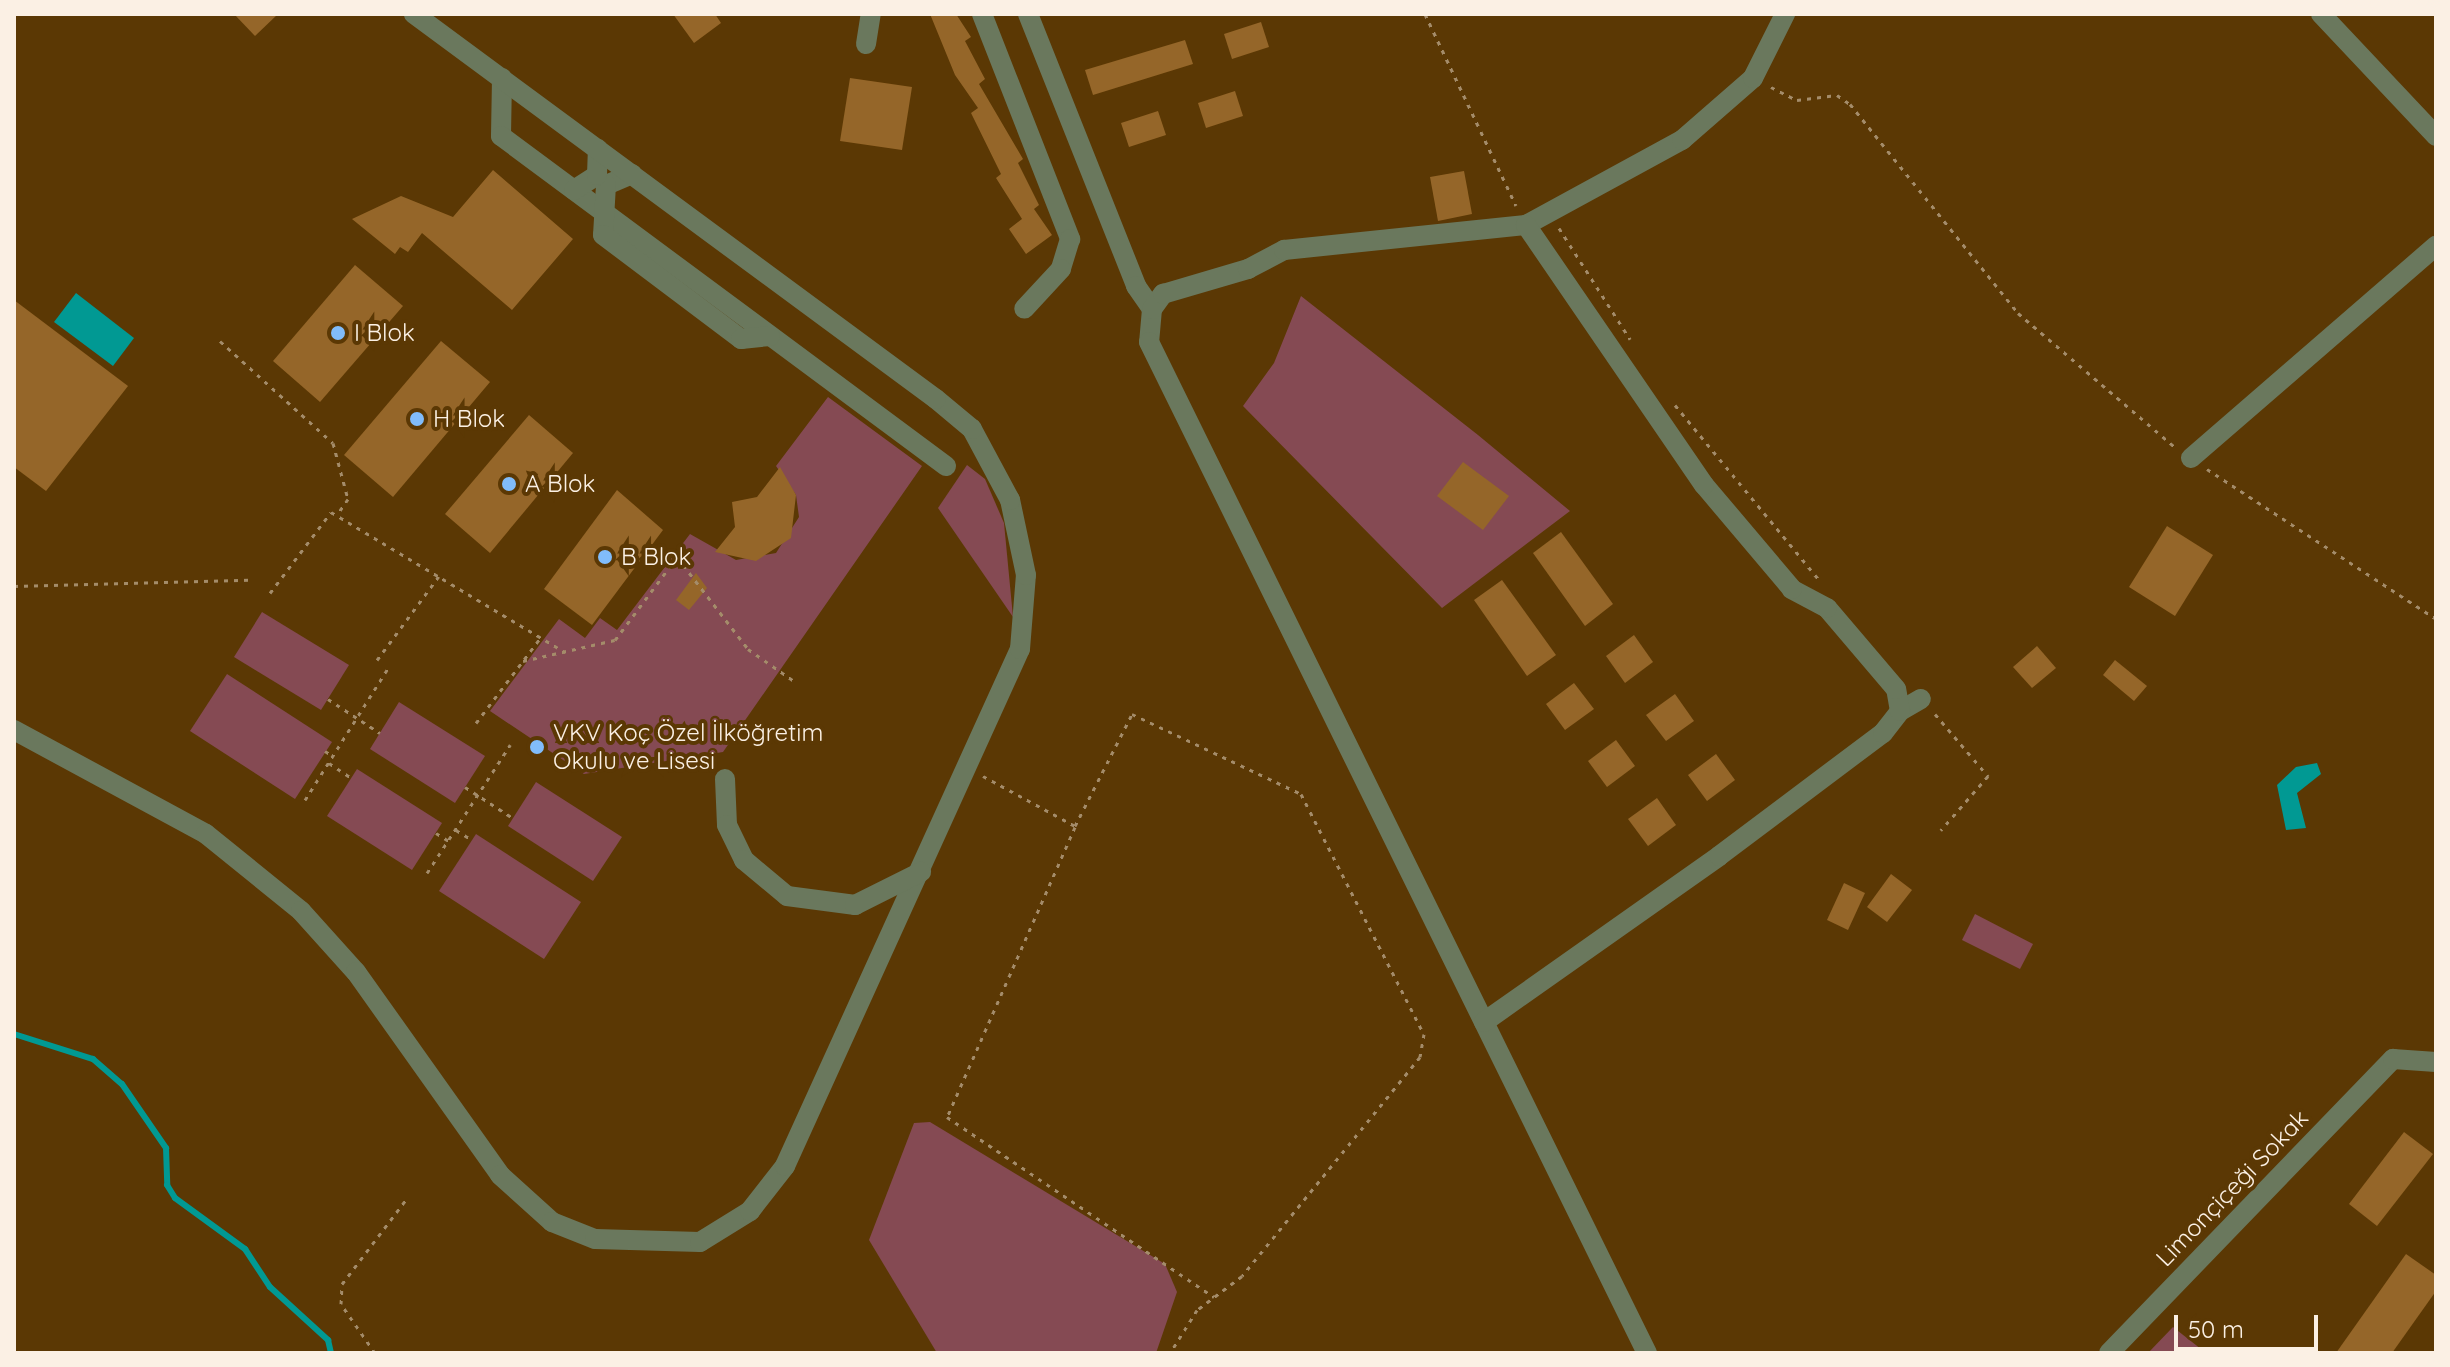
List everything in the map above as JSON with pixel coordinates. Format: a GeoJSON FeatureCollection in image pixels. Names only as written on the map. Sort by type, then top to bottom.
{"type":"FeatureCollection","features":[{"type":"Feature","properties":{"kind":"street"},"geometry":{"type":"LineString","coordinates":[[14,730],[206,834],[301,911],[356,972],[500,1175],[552,1222],[595,1239],[700,1242],[750,1211],[785,1166],[831,1077],[1020,649],[1026,575],[1010,500],[972,429],[414,14]]}},
{"type":"Feature","properties":{"kind":"street"},"geometry":{"type":"LineString","coordinates":[[866,44],[871,14]]}},
{"type":"Feature","properties":{"kind":"street"},"geometry":{"type":"LineString","coordinates":[[982,14],[1070,239],[1061,269],[1024,309]]}},
{"type":"Feature","properties":{"kind":"street"},"geometry":{"type":"LineString","coordinates":[[1028,14],[1136,286],[1152,309]]}},
{"type":"Feature","properties":{"kind":"street"},"geometry":{"type":"LineString","coordinates":[[1647,1353],[1149,342],[1152,309],[1163,294],[1248,269],[1284,250],[1526,225],[1682,140],[1753,78],[1785,14]]}},
{"type":"Feature","properties":{"kind":"street"},"geometry":{"type":"LineString","coordinates":[[2321,14],[2436,136]]}},
{"type":"Feature","properties":{"kind":"street"},"geometry":{"type":"LineString","coordinates":[[502,78],[501,136],[601,210]]}},
{"type":"Feature","properties":{"kind":"street"},"geometry":{"type":"LineString","coordinates":[[574,190],[597,175],[598,149]]}},
{"type":"Feature","properties":{"kind":"street"},"geometry":{"type":"LineString","coordinates":[[632,174],[606,185],[601,210],[603,235],[741,339],[770,336],[946,466]]}},
{"type":"Feature","properties":{"kind":"street"},"geometry":{"type":"LineString","coordinates":[[1526,225],[1704,485],[1792,589],[1827,608],[1896,689],[1900,711]]}},
{"type":"Feature","properties":{"kind":"street"},"geometry":{"type":"LineString","coordinates":[[2191,458],[2436,246]]}},
{"type":"Feature","properties":{"kind":"street"},"geometry":{"type":"LineString","coordinates":[[1484,1022],[1757,827],[1883,733],[1900,711],[1921,699]]}},
{"type":"Feature","properties":{"kind":"street"},"geometry":{"type":"LineString","coordinates":[[725,779],[727,825],[744,860],[787,896],[855,905],[921,872]]}},
{"type":"Feature","properties":{"kind":"street","name":"Limonçiçeği Sokak"},"geometry":{"type":"LineString","coordinates":[[2109,1353],[2393,1059],[2436,1062]]}},
{"type":"Feature","properties":{"kind":"path"},"geometry":{"type":"LineString","coordinates":[[1425,14],[1526,225]]}},
{"type":"Feature","properties":{"kind":"path"},"geometry":{"type":"LineString","coordinates":[[1753,78],[1797,100],[1837,95],[1850,104],[2018,313],[2133,417],[2436,619]]}},
{"type":"Feature","properties":{"kind":"path"},"geometry":{"type":"LineString","coordinates":[[1549,213],[1632,342]]}},
{"type":"Feature","properties":{"kind":"path"},"geometry":{"type":"LineString","coordinates":[[220,341],[333,443],[348,499],[337,515]]}},
{"type":"Feature","properties":{"kind":"path"},"geometry":{"type":"LineString","coordinates":[[1666,393],[1826,588]]}},
{"type":"Feature","properties":{"kind":"path"},"geometry":{"type":"LineString","coordinates":[[270,593],[331,512],[565,652]]}},
{"type":"Feature","properties":{"kind":"path"},"geometry":{"type":"LineString","coordinates":[[523,661],[615,640],[677,557],[748,649],[794,681]]}},
{"type":"Feature","properties":{"kind":"path"},"geometry":{"type":"LineString","coordinates":[[377,660],[439,576]]}},
{"type":"Feature","properties":{"kind":"path"},"geometry":{"type":"LineString","coordinates":[[14,586],[249,580]]}},
{"type":"Feature","properties":{"kind":"path"},"geometry":{"type":"LineString","coordinates":[[476,723],[541,637]]}},
{"type":"Feature","properties":{"kind":"path"},"geometry":{"type":"LineString","coordinates":[[305,800],[388,668]]}},
{"type":"Feature","properties":{"kind":"path"},"geometry":{"type":"LineString","coordinates":[[328,699],[380,733]]}},
{"type":"Feature","properties":{"kind":"path"},"geometry":{"type":"LineString","coordinates":[[1921,699],[1988,776],[1941,830]]}},
{"type":"Feature","properties":{"kind":"path"},"geometry":{"type":"LineString","coordinates":[[1170,1353],[1214,1297],[1242,1276],[1420,1057],[1424,1034],[1301,794],[1132,714],[1075,826],[947,1117],[1214,1297]]}},
{"type":"Feature","properties":{"kind":"path"},"geometry":{"type":"LineString","coordinates":[[427,873],[510,745]]}},
{"type":"Feature","properties":{"kind":"path"},"geometry":{"type":"LineString","coordinates":[[325,751],[333,756]]}},
{"type":"Feature","properties":{"kind":"path"},"geometry":{"type":"LineString","coordinates":[[329,763],[351,778]]}},
{"type":"Feature","properties":{"kind":"path"},"geometry":{"type":"LineString","coordinates":[[968,768],[1075,826]]}},
{"type":"Feature","properties":{"kind":"path"},"geometry":{"type":"LineString","coordinates":[[465,787],[513,818]]}},
{"type":"Feature","properties":{"kind":"path"},"geometry":{"type":"LineString","coordinates":[[456,830],[472,840]]}},
{"type":"Feature","properties":{"kind":"path"},"geometry":{"type":"LineString","coordinates":[[436,833],[449,841]]}},
{"type":"Feature","properties":{"kind":"path"},"geometry":{"type":"LineString","coordinates":[[375,1353],[341,1304],[342,1284],[408,1197]]}},
{"type":"Feature","properties":{"kind":"shaded area"},"geometry":{"type":"Polygon","coordinates":[[[1301,296],[1570,511],[1442,608],[1243,406],[1274,363],[1301,296]]]}},
{"type":"Feature","properties":{"kind":"shaded area"},"geometry":{"type":"Polygon","coordinates":[[[828,397],[922,466],[723,752],[584,774],[490,711],[559,619],[585,638],[600,618],[617,630],[690,534],[736,560],[776,553],[799,517],[796,495],[776,466],[828,397]]]}},
{"type":"Feature","properties":{"kind":"shaded area"},"geometry":{"type":"Polygon","coordinates":[[[967,465],[985,479],[1004,523],[1013,617],[938,508],[967,465]]]}},
{"type":"Feature","properties":{"kind":"shaded area"},"geometry":{"type":"Polygon","coordinates":[[[262,612],[349,665],[321,710],[234,657],[262,612]]]}},
{"type":"Feature","properties":{"kind":"shaded area"},"geometry":{"type":"Polygon","coordinates":[[[227,674],[332,742],[295,799],[190,731],[227,674]]]}},
{"type":"Feature","properties":{"kind":"shaded area"},"geometry":{"type":"Polygon","coordinates":[[[399,702],[485,756],[455,803],[370,749],[399,702]]]}},
{"type":"Feature","properties":{"kind":"shaded area"},"geometry":{"type":"Polygon","coordinates":[[[357,769],[442,823],[412,870],[327,816],[357,769]]]}},
{"type":"Feature","properties":{"kind":"shaded area"},"geometry":{"type":"Polygon","coordinates":[[[536,782],[622,837],[593,881],[508,826],[536,782]]]}},
{"type":"Feature","properties":{"kind":"shaded area"},"geometry":{"type":"Polygon","coordinates":[[[476,834],[581,902],[544,959],[439,891],[476,834]]]}},
{"type":"Feature","properties":{"kind":"shaded area"},"geometry":{"type":"Polygon","coordinates":[[[1975,914],[2033,944],[2020,969],[1962,940],[1975,914]]]}},
{"type":"Feature","properties":{"kind":"shaded area"},"geometry":{"type":"Polygon","coordinates":[[[930,1122],[1165,1264],[1177,1292],[1156,1353],[937,1353],[869,1240],[914,1123],[930,1122]]]}},
{"type":"Feature","properties":{"kind":"shaded area"},"geometry":{"type":"Polygon","coordinates":[[[2173,1327],[2206,1353],[2148,1353],[2173,1327]]]}},
{"type":"Feature","properties":{"kind":"water"},"geometry":{"type":"Polygon","coordinates":[[[76,293],[134,338],[113,366],[54,322],[76,293]]]}},
{"type":"Feature","properties":{"kind":"water"},"geometry":{"type":"Polygon","coordinates":[[[2317,763],[2321,774],[2297,793],[2306,828],[2286,830],[2277,785],[2296,767],[2317,763]]]}},
{"type":"Feature","properties":{"kind":"building"},"geometry":{"type":"Polygon","coordinates":[[[234,14],[278,14],[255,36],[234,14]]]}},
{"type":"Feature","properties":{"kind":"building"},"geometry":{"type":"Polygon","coordinates":[[[673,14],[715,14],[721,23],[694,43],[673,14]]]}},
{"type":"Feature","properties":{"kind":"building"},"geometry":{"type":"Polygon","coordinates":[[[930,14],[956,14],[971,37],[965,41],[985,79],[979,84],[1023,159],[1018,163],[1039,205],[1034,209],[1052,235],[1026,254],[1009,229],[1022,219],[996,178],[1001,174],[971,113],[978,108],[955,75],[930,14]]]}},
{"type":"Feature","properties":{"kind":"building"},"geometry":{"type":"Polygon","coordinates":[[[1261,22],[1269,47],[1232,59],[1224,34],[1261,22]]]}},
{"type":"Feature","properties":{"kind":"building"},"geometry":{"type":"Polygon","coordinates":[[[1185,40],[1193,64],[1093,95],[1085,70],[1185,40]]]}},
{"type":"Feature","properties":{"kind":"building"},"geometry":{"type":"Polygon","coordinates":[[[850,78],[912,87],[902,150],[840,141],[850,78]]]}},
{"type":"Feature","properties":{"kind":"building"},"geometry":{"type":"Polygon","coordinates":[[[1235,91],[1243,116],[1206,128],[1198,103],[1235,91]]]}},
{"type":"Feature","properties":{"kind":"building"},"geometry":{"type":"Polygon","coordinates":[[[1158,111],[1166,135],[1129,147],[1121,123],[1158,111]]]}},
{"type":"Feature","properties":{"kind":"building"},"geometry":{"type":"Polygon","coordinates":[[[493,170],[573,239],[512,310],[422,233],[408,252],[400,247],[395,254],[352,219],[401,196],[453,217],[493,170]]]}},
{"type":"Feature","properties":{"kind":"building"},"geometry":{"type":"Polygon","coordinates":[[[1464,171],[1472,214],[1438,221],[1430,177],[1464,171]]]}},
{"type":"Feature","properties":{"kind":"building","name":"I Blok"},"geometry":{"type":"Polygon","coordinates":[[[355,265],[403,306],[320,402],[273,361],[355,265]]]}},
{"type":"Feature","properties":{"kind":"building"},"geometry":{"type":"Polygon","coordinates":[[[14,300],[128,386],[46,491],[14,467],[14,300]]]}},
{"type":"Feature","properties":{"kind":"building","name":"H Blok"},"geometry":{"type":"Polygon","coordinates":[[[441,341],[490,382],[393,497],[344,455],[441,341]]]}},
{"type":"Feature","properties":{"kind":"building","name":"A Blok"},"geometry":{"type":"Polygon","coordinates":[[[529,415],[573,453],[490,553],[445,514],[529,415]]]}},
{"type":"Feature","properties":{"kind":"building"},"geometry":{"type":"Polygon","coordinates":[[[1463,462],[1509,496],[1483,530],[1437,496],[1463,462]]]}},
{"type":"Feature","properties":{"kind":"building"},"geometry":{"type":"Polygon","coordinates":[[[780,467],[796,495],[791,538],[756,561],[715,552],[735,527],[732,502],[757,497],[780,467]]]}},
{"type":"Feature","properties":{"kind":"building","name":"B Blok"},"geometry":{"type":"Polygon","coordinates":[[[617,490],[663,530],[592,625],[544,589],[617,490]]]}},
{"type":"Feature","properties":{"kind":"building"},"geometry":{"type":"Polygon","coordinates":[[[2167,526],[2213,555],[2175,616],[2129,587],[2167,526]]]}},
{"type":"Feature","properties":{"kind":"building"},"geometry":{"type":"Polygon","coordinates":[[[1561,532],[1613,604],[1585,626],[1533,553],[1561,532]]]}},
{"type":"Feature","properties":{"kind":"building"},"geometry":{"type":"Polygon","coordinates":[[[696,573],[707,588],[689,610],[676,600],[696,573]]]}},
{"type":"Feature","properties":{"kind":"building"},"geometry":{"type":"Polygon","coordinates":[[[1502,580],[1556,655],[1527,676],[1474,600],[1502,580]]]}},
{"type":"Feature","properties":{"kind":"building"},"geometry":{"type":"Polygon","coordinates":[[[1634,635],[1653,662],[1625,683],[1606,656],[1634,635]]]}},
{"type":"Feature","properties":{"kind":"building"},"geometry":{"type":"Polygon","coordinates":[[[2037,646],[2056,668],[2032,688],[2013,667],[2037,646]]]}},
{"type":"Feature","properties":{"kind":"building"},"geometry":{"type":"Polygon","coordinates":[[[2115,660],[2147,686],[2134,701],[2103,675],[2115,660]]]}},
{"type":"Feature","properties":{"kind":"building"},"geometry":{"type":"Polygon","coordinates":[[[1574,683],[1594,709],[1565,730],[1546,704],[1574,683]]]}},
{"type":"Feature","properties":{"kind":"building"},"geometry":{"type":"Polygon","coordinates":[[[1675,694],[1694,721],[1666,741],[1646,715],[1675,694]]]}},
{"type":"Feature","properties":{"kind":"building"},"geometry":{"type":"Polygon","coordinates":[[[1616,740],[1635,766],[1607,787],[1588,761],[1616,740]]]}},
{"type":"Feature","properties":{"kind":"building"},"geometry":{"type":"Polygon","coordinates":[[[1716,754],[1735,780],[1707,801],[1688,775],[1716,754]]]}},
{"type":"Feature","properties":{"kind":"building"},"geometry":{"type":"Polygon","coordinates":[[[1657,798],[1676,825],[1648,846],[1628,819],[1657,798]]]}},
{"type":"Feature","properties":{"kind":"building"},"geometry":{"type":"Polygon","coordinates":[[[1891,874],[1912,890],[1887,922],[1867,907],[1891,874]]]}},
{"type":"Feature","properties":{"kind":"building"},"geometry":{"type":"Polygon","coordinates":[[[1844,883],[1865,893],[1848,930],[1827,920],[1844,883]]]}},
{"type":"Feature","properties":{"kind":"building"},"geometry":{"type":"Polygon","coordinates":[[[2404,1132],[2433,1154],[2377,1226],[2349,1204],[2404,1132]]]}},
{"type":"Feature","properties":{"kind":"building"},"geometry":{"type":"Polygon","coordinates":[[[2406,1254],[2436,1275],[2436,1291],[2392,1353],[2336,1353],[2406,1254]]]}},
{"type":"Feature","properties":{"kind":"waterway"},"geometry":{"type":"LineString","coordinates":[[14,1034],[93,1059],[122,1084],[166,1148],[167,1185],[175,1198],[245,1249],[270,1287],[328,1340],[331,1353]]}},
{"type":"Feature","properties":{"kind":"place","name":"I Blok"},"geometry":{"type":"Point","coordinates":[338,333]}},
{"type":"Feature","properties":{"kind":"place","name":"H Blok"},"geometry":{"type":"Point","coordinates":[417,419]}},
{"type":"Feature","properties":{"kind":"place","name":"A Blok"},"geometry":{"type":"Point","coordinates":[509,484]}},
{"type":"Feature","properties":{"kind":"place","name":"B Blok"},"geometry":{"type":"Point","coordinates":[605,557]}},
{"type":"Feature","properties":{"kind":"place","name":"VKV Koç Özel İlköğretim Okulu ve Lisesi"},"geometry":{"type":"Point","coordinates":[537,747]}}]}
